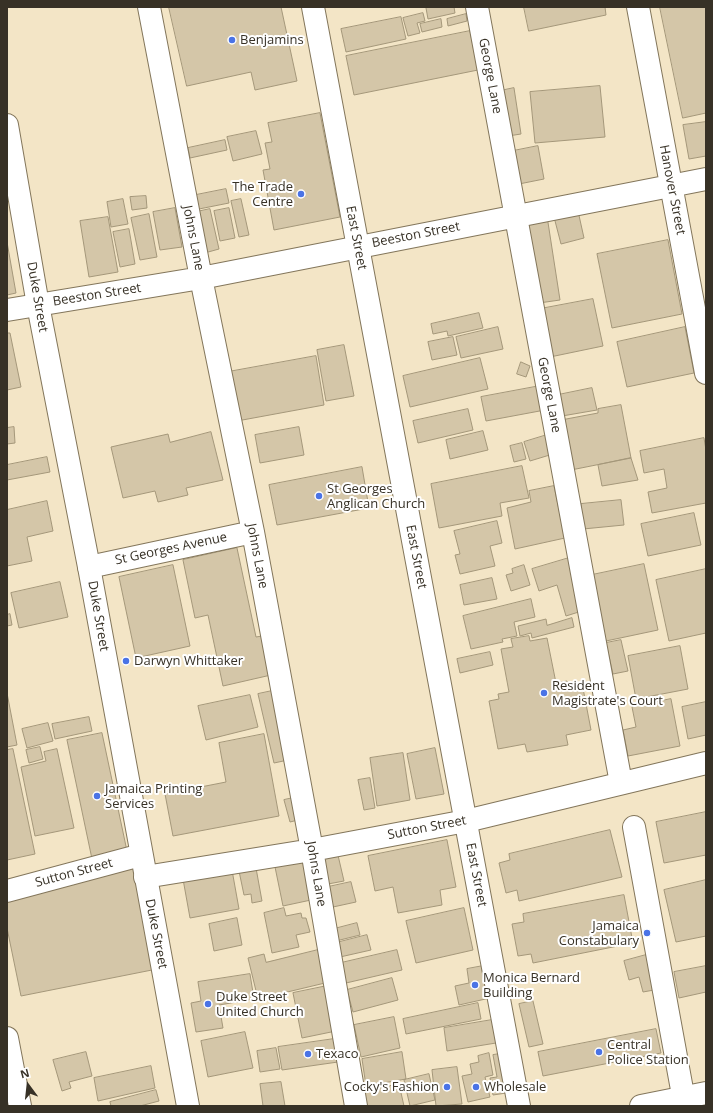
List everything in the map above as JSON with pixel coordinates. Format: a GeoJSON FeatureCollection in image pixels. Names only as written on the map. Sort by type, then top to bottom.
{"type":"FeatureCollection","features":[{"type":"Feature","properties":{"kind":"street","name":"Johns Lane"},"geometry":{"type":"LineString","coordinates":[[149,7],[201,278],[253,532],[312,850],[356,1106]]}},
{"type":"Feature","properties":{"kind":"street","name":"East Street"},"geometry":{"type":"LineString","coordinates":[[313,7],[519,1106]]}},
{"type":"Feature","properties":{"kind":"street","name":"George Lane"},"geometry":{"type":"LineString","coordinates":[[477,7],[621,783]]}},
{"type":"Feature","properties":{"kind":"street","name":"Hanover Street"},"geometry":{"type":"LineString","coordinates":[[638,7],[706,373]]}},
{"type":"Feature","properties":{"kind":"street","name":"Duke Street"},"geometry":{"type":"LineString","coordinates":[[7,125],[38,305],[89,567],[188,1106]]}},
{"type":"Feature","properties":{"kind":"street","name":"Beeston Street"},"geometry":{"type":"LineString","coordinates":[[7,310],[201,278],[516,215],[706,179]]}},
{"type":"Feature","properties":{"kind":"street","name":"St Georges Avenue"},"geometry":{"type":"LineString","coordinates":[[89,567],[253,532]]}},
{"type":"Feature","properties":{"kind":"street","name":"Sutton Street"},"geometry":{"type":"LineString","coordinates":[[145,876],[312,850],[466,821],[706,763]]}},
{"type":"Feature","properties":{"kind":"street"},"geometry":{"type":"LineString","coordinates":[[634,827],[684,1102]]}},
{"type":"Feature","properties":{"kind":"street","name":"Sutton Street"},"geometry":{"type":"LineString","coordinates":[[7,891],[141,855]]}},
{"type":"Feature","properties":{"kind":"street"},"geometry":{"type":"LineString","coordinates":[[7,1038],[20,1106]]}},
{"type":"Feature","properties":{"kind":"street"},"geometry":{"type":"LineString","coordinates":[[641,1106],[684,1102],[706,1093]]}},
{"type":"Feature","properties":{"kind":"building","name":"Benjamins"},"geometry":{"type":"Polygon","coordinates":[[[169,7],[281,7],[297,81],[255,90],[251,72],[187,86],[169,7]]]}},
{"type":"Feature","properties":{"kind":"building"},"geometry":{"type":"Polygon","coordinates":[[[454,7],[455,13],[428,19],[426,8],[454,7]]]}},
{"type":"Feature","properties":{"kind":"building"},"geometry":{"type":"Polygon","coordinates":[[[524,7],[605,7],[606,15],[529,31],[524,7]]]}},
{"type":"Feature","properties":{"kind":"building"},"geometry":{"type":"Polygon","coordinates":[[[660,7],[706,7],[706,113],[683,118],[660,7]]]}},
{"type":"Feature","properties":{"kind":"building"},"geometry":{"type":"Polygon","coordinates":[[[423,13],[425,21],[417,23],[420,33],[408,36],[403,18],[423,13]]]}},
{"type":"Feature","properties":{"kind":"building"},"geometry":{"type":"Polygon","coordinates":[[[466,14],[467,21],[448,26],[447,19],[466,14]]]}},
{"type":"Feature","properties":{"kind":"building"},"geometry":{"type":"Polygon","coordinates":[[[401,17],[406,39],[346,52],[341,29],[401,17]]]}},
{"type":"Feature","properties":{"kind":"building"},"geometry":{"type":"Polygon","coordinates":[[[441,19],[442,27],[422,32],[420,24],[441,19]]]}},
{"type":"Feature","properties":{"kind":"building"},"geometry":{"type":"Polygon","coordinates":[[[470,31],[478,70],[354,95],[346,56],[470,31]]]}},
{"type":"Feature","properties":{"kind":"building"},"geometry":{"type":"Polygon","coordinates":[[[600,86],[605,137],[535,143],[530,92],[600,86]]]}},
{"type":"Feature","properties":{"kind":"building"},"geometry":{"type":"Polygon","coordinates":[[[514,88],[521,134],[508,136],[500,91],[514,88]]]}},
{"type":"Feature","properties":{"kind":"building","name":"The Trade Centre"},"geometry":{"type":"Polygon","coordinates":[[[320,113],[340,217],[274,230],[263,170],[270,169],[265,143],[272,142],[268,123],[320,113]]]}},
{"type":"Feature","properties":{"kind":"building"},"geometry":{"type":"Polygon","coordinates":[[[706,122],[706,156],[689,159],[683,125],[706,122]]]}},
{"type":"Feature","properties":{"kind":"building"},"geometry":{"type":"Polygon","coordinates":[[[256,131],[262,154],[233,161],[227,137],[256,131]]]}},
{"type":"Feature","properties":{"kind":"building"},"geometry":{"type":"Polygon","coordinates":[[[225,140],[227,150],[190,158],[188,148],[225,140]]]}},
{"type":"Feature","properties":{"kind":"building"},"geometry":{"type":"Polygon","coordinates":[[[538,146],[544,179],[519,184],[513,151],[538,146]]]}},
{"type":"Feature","properties":{"kind":"building"},"geometry":{"type":"Polygon","coordinates":[[[226,189],[229,203],[194,210],[191,196],[226,189]]]}},
{"type":"Feature","properties":{"kind":"building"},"geometry":{"type":"Polygon","coordinates":[[[146,196],[147,208],[132,210],[130,197],[146,196]]]}},
{"type":"Feature","properties":{"kind":"building"},"geometry":{"type":"Polygon","coordinates":[[[123,199],[128,224],[111,227],[107,202],[123,199]]]}},
{"type":"Feature","properties":{"kind":"building"},"geometry":{"type":"Polygon","coordinates":[[[241,199],[249,235],[239,237],[231,201],[241,199]]]}},
{"type":"Feature","properties":{"kind":"building"},"geometry":{"type":"Polygon","coordinates":[[[175,208],[182,247],[160,250],[153,212],[175,208]]]}},
{"type":"Feature","properties":{"kind":"building"},"geometry":{"type":"Polygon","coordinates":[[[229,208],[235,238],[220,241],[214,211],[229,208]]]}},
{"type":"Feature","properties":{"kind":"building"},"geometry":{"type":"Polygon","coordinates":[[[210,209],[219,249],[201,254],[192,213],[210,209]]]}},
{"type":"Feature","properties":{"kind":"building"},"geometry":{"type":"Polygon","coordinates":[[[578,211],[584,238],[561,244],[554,217],[578,211]]]}},
{"type":"Feature","properties":{"kind":"building"},"geometry":{"type":"Polygon","coordinates":[[[149,214],[157,257],[140,260],[131,218],[149,214]]]}},
{"type":"Feature","properties":{"kind":"building"},"geometry":{"type":"Polygon","coordinates":[[[547,216],[560,300],[539,303],[526,219],[547,216]]]}},
{"type":"Feature","properties":{"kind":"building"},"geometry":{"type":"Polygon","coordinates":[[[108,217],[118,272],[89,277],[80,221],[108,217]]]}},
{"type":"Feature","properties":{"kind":"building"},"geometry":{"type":"Polygon","coordinates":[[[129,229],[135,264],[120,267],[113,232],[129,229]]]}},
{"type":"Feature","properties":{"kind":"building"},"geometry":{"type":"Polygon","coordinates":[[[668,240],[682,314],[612,328],[597,254],[668,240]]]}},
{"type":"Feature","properties":{"kind":"building"},"geometry":{"type":"Polygon","coordinates":[[[7,242],[16,293],[7,295],[7,242]]]}},
{"type":"Feature","properties":{"kind":"building"},"geometry":{"type":"Polygon","coordinates":[[[593,299],[603,346],[550,357],[540,309],[593,299]]]}},
{"type":"Feature","properties":{"kind":"building"},"geometry":{"type":"Polygon","coordinates":[[[479,313],[483,328],[448,336],[447,331],[433,334],[431,324],[479,313]]]}},
{"type":"Feature","properties":{"kind":"building"},"geometry":{"type":"Polygon","coordinates":[[[498,327],[503,349],[461,358],[456,337],[498,327]]]}},
{"type":"Feature","properties":{"kind":"building"},"geometry":{"type":"Polygon","coordinates":[[[685,327],[694,373],[627,387],[617,342],[685,327]]]}},
{"type":"Feature","properties":{"kind":"building"},"geometry":{"type":"Polygon","coordinates":[[[7,333],[10,333],[21,387],[7,390],[7,333]]]}},
{"type":"Feature","properties":{"kind":"building"},"geometry":{"type":"Polygon","coordinates":[[[453,337],[457,355],[432,360],[428,342],[453,337]]]}},
{"type":"Feature","properties":{"kind":"building"},"geometry":{"type":"Polygon","coordinates":[[[344,345],[354,396],[326,401],[317,350],[344,345]]]}},
{"type":"Feature","properties":{"kind":"building"},"geometry":{"type":"Polygon","coordinates":[[[316,356],[324,405],[237,421],[228,372],[316,356]]]}},
{"type":"Feature","properties":{"kind":"building"},"geometry":{"type":"Polygon","coordinates":[[[480,358],[488,389],[410,407],[403,376],[480,358]]]}},
{"type":"Feature","properties":{"kind":"building"},"geometry":{"type":"Polygon","coordinates":[[[521,362],[530,366],[526,377],[517,374],[521,362]]]}},
{"type":"Feature","properties":{"kind":"building"},"geometry":{"type":"Polygon","coordinates":[[[540,386],[545,410],[486,421],[481,397],[540,386]]]}},
{"type":"Feature","properties":{"kind":"building"},"geometry":{"type":"Polygon","coordinates":[[[592,388],[597,410],[562,416],[558,395],[592,388]]]}},
{"type":"Feature","properties":{"kind":"building"},"geometry":{"type":"Polygon","coordinates":[[[621,405],[631,458],[571,470],[561,420],[598,413],[598,409],[621,405]]]}},
{"type":"Feature","properties":{"kind":"building"},"geometry":{"type":"Polygon","coordinates":[[[468,409],[473,430],[418,443],[413,421],[468,409]]]}},
{"type":"Feature","properties":{"kind":"building"},"geometry":{"type":"Polygon","coordinates":[[[14,427],[15,443],[7,444],[7,428],[14,427]]]}},
{"type":"Feature","properties":{"kind":"building"},"geometry":{"type":"Polygon","coordinates":[[[299,427],[304,455],[260,463],[255,435],[299,427]]]}},
{"type":"Feature","properties":{"kind":"building"},"geometry":{"type":"Polygon","coordinates":[[[483,431],[488,450],[450,459],[446,440],[483,431]]]}},
{"type":"Feature","properties":{"kind":"building"},"geometry":{"type":"Polygon","coordinates":[[[211,432],[223,480],[186,488],[188,495],[158,502],[155,491],[123,498],[111,447],[168,434],[170,442],[211,432]]]}},
{"type":"Feature","properties":{"kind":"building"},"geometry":{"type":"Polygon","coordinates":[[[547,435],[553,454],[530,461],[524,442],[547,435]]]}},
{"type":"Feature","properties":{"kind":"building"},"geometry":{"type":"Polygon","coordinates":[[[704,438],[706,450],[706,503],[652,513],[648,492],[667,488],[664,469],[644,473],[640,451],[704,438]]]}},
{"type":"Feature","properties":{"kind":"building"},"geometry":{"type":"Polygon","coordinates":[[[522,443],[526,459],[514,462],[510,446],[522,443]]]}},
{"type":"Feature","properties":{"kind":"building"},"geometry":{"type":"Polygon","coordinates":[[[47,457],[50,472],[7,480],[7,465],[47,457]]]}},
{"type":"Feature","properties":{"kind":"building"},"geometry":{"type":"Polygon","coordinates":[[[631,458],[638,480],[602,486],[598,465],[631,458]]]}},
{"type":"Feature","properties":{"kind":"building"},"geometry":{"type":"Polygon","coordinates":[[[522,466],[529,498],[500,503],[502,516],[439,528],[431,484],[522,466]]]}},
{"type":"Feature","properties":{"kind":"building","name":"St Georges Anglican Church"},"geometry":{"type":"Polygon","coordinates":[[[362,467],[369,508],[277,525],[269,485],[362,467]]]}},
{"type":"Feature","properties":{"kind":"building"},"geometry":{"type":"Polygon","coordinates":[[[554,486],[565,538],[515,549],[507,508],[531,502],[529,491],[554,486]]]}},
{"type":"Feature","properties":{"kind":"building"},"geometry":{"type":"Polygon","coordinates":[[[621,500],[624,525],[583,529],[581,504],[621,500]]]}},
{"type":"Feature","properties":{"kind":"building"},"geometry":{"type":"Polygon","coordinates":[[[47,501],[53,531],[27,537],[32,561],[7,566],[7,510],[47,501]]]}},
{"type":"Feature","properties":{"kind":"building"},"geometry":{"type":"Polygon","coordinates":[[[694,513],[701,545],[648,556],[641,524],[694,513]]]}},
{"type":"Feature","properties":{"kind":"building"},"geometry":{"type":"Polygon","coordinates":[[[497,521],[502,543],[490,546],[495,566],[460,574],[455,555],[460,554],[454,531],[497,521]]]}},
{"type":"Feature","properties":{"kind":"building"},"geometry":{"type":"Polygon","coordinates":[[[237,548],[256,637],[262,636],[271,675],[223,686],[208,615],[195,618],[183,560],[237,548]]]}},
{"type":"Feature","properties":{"kind":"building"},"geometry":{"type":"Polygon","coordinates":[[[569,558],[585,610],[566,616],[557,585],[539,591],[532,569],[569,558]]]}},
{"type":"Feature","properties":{"kind":"building"},"geometry":{"type":"Polygon","coordinates":[[[644,564],[658,630],[606,641],[592,575],[644,564]]]}},
{"type":"Feature","properties":{"kind":"building"},"geometry":{"type":"Polygon","coordinates":[[[173,565],[190,646],[136,658],[119,577],[173,565]]]}},
{"type":"Feature","properties":{"kind":"building"},"geometry":{"type":"Polygon","coordinates":[[[524,565],[530,585],[511,591],[506,575],[513,573],[512,569],[524,565]]]}},
{"type":"Feature","properties":{"kind":"building"},"geometry":{"type":"Polygon","coordinates":[[[706,569],[706,633],[669,641],[656,580],[706,569]]]}},
{"type":"Feature","properties":{"kind":"building"},"geometry":{"type":"Polygon","coordinates":[[[492,578],[497,599],[464,605],[460,585],[492,578]]]}},
{"type":"Feature","properties":{"kind":"building"},"geometry":{"type":"Polygon","coordinates":[[[60,582],[68,617],[19,628],[11,593],[60,582]]]}},
{"type":"Feature","properties":{"kind":"building"},"geometry":{"type":"Polygon","coordinates":[[[531,599],[535,617],[514,622],[517,636],[502,639],[503,642],[471,649],[463,616],[531,599]]]}},
{"type":"Feature","properties":{"kind":"building"},"geometry":{"type":"Polygon","coordinates":[[[10,614],[12,625],[7,626],[7,615],[10,614]]]}},
{"type":"Feature","properties":{"kind":"building"},"geometry":{"type":"Polygon","coordinates":[[[572,618],[574,627],[532,638],[531,633],[520,636],[518,626],[546,619],[547,625],[572,618]]]}},
{"type":"Feature","properties":{"kind":"building","name":"Resident Magistrate's Court"},"geometry":{"type":"Polygon","coordinates":[[[529,636],[530,641],[547,638],[556,683],[567,681],[568,686],[582,683],[591,730],[566,735],[568,745],[527,752],[525,744],[498,749],[489,701],[499,699],[498,694],[509,692],[501,649],[513,647],[511,639],[529,636]]]}},
{"type":"Feature","properties":{"kind":"building"},"geometry":{"type":"Polygon","coordinates":[[[621,640],[628,671],[613,674],[606,643],[621,640]]]}},
{"type":"Feature","properties":{"kind":"building"},"geometry":{"type":"Polygon","coordinates":[[[680,646],[688,689],[636,699],[628,656],[680,646]]]}},
{"type":"Feature","properties":{"kind":"building"},"geometry":{"type":"Polygon","coordinates":[[[490,652],[493,665],[460,673],[457,659],[490,652]]]}},
{"type":"Feature","properties":{"kind":"building"},"geometry":{"type":"Polygon","coordinates":[[[272,691],[288,760],[274,763],[258,694],[272,691]]]}},
{"type":"Feature","properties":{"kind":"building"},"geometry":{"type":"Polygon","coordinates":[[[7,693],[17,745],[7,747],[7,693]]]}},
{"type":"Feature","properties":{"kind":"building"},"geometry":{"type":"Polygon","coordinates":[[[250,695],[258,727],[206,740],[198,706],[250,695]]]}},
{"type":"Feature","properties":{"kind":"building"},"geometry":{"type":"Polygon","coordinates":[[[671,699],[680,746],[628,756],[623,730],[636,727],[632,707],[671,699]]]}},
{"type":"Feature","properties":{"kind":"building"},"geometry":{"type":"Polygon","coordinates":[[[706,702],[706,735],[688,739],[682,707],[706,702]]]}},
{"type":"Feature","properties":{"kind":"building"},"geometry":{"type":"Polygon","coordinates":[[[89,717],[92,731],[55,739],[52,724],[89,717]]]}},
{"type":"Feature","properties":{"kind":"building"},"geometry":{"type":"Polygon","coordinates":[[[48,723],[53,741],[27,748],[22,729],[48,723]]]}},
{"type":"Feature","properties":{"kind":"building","name":"Jamaica Printing Services"},"geometry":{"type":"Polygon","coordinates":[[[102,733],[127,851],[92,859],[67,740],[102,733]]]}},
{"type":"Feature","properties":{"kind":"building"},"geometry":{"type":"Polygon","coordinates":[[[264,734],[279,816],[173,836],[165,794],[226,782],[219,743],[264,734]]]}},
{"type":"Feature","properties":{"kind":"building"},"geometry":{"type":"Polygon","coordinates":[[[40,747],[43,759],[29,763],[26,750],[40,747]]]}},
{"type":"Feature","properties":{"kind":"building"},"geometry":{"type":"Polygon","coordinates":[[[435,748],[444,794],[416,799],[407,754],[435,748]]]}},
{"type":"Feature","properties":{"kind":"building"},"geometry":{"type":"Polygon","coordinates":[[[13,749],[35,854],[7,860],[7,750],[13,749]]]}},
{"type":"Feature","properties":{"kind":"building"},"geometry":{"type":"Polygon","coordinates":[[[57,749],[74,828],[35,836],[21,767],[46,761],[44,752],[57,749]]]}},
{"type":"Feature","properties":{"kind":"building"},"geometry":{"type":"Polygon","coordinates":[[[403,753],[410,800],[377,806],[370,758],[403,753]]]}},
{"type":"Feature","properties":{"kind":"building"},"geometry":{"type":"Polygon","coordinates":[[[370,778],[375,808],[364,810],[358,780],[370,778]]]}},
{"type":"Feature","properties":{"kind":"building"},"geometry":{"type":"Polygon","coordinates":[[[293,798],[298,820],[290,822],[284,800],[293,798]]]}},
{"type":"Feature","properties":{"kind":"building"},"geometry":{"type":"Polygon","coordinates":[[[706,812],[706,855],[664,863],[656,822],[706,812]]]}},
{"type":"Feature","properties":{"kind":"building"},"geometry":{"type":"Polygon","coordinates":[[[610,830],[622,877],[519,901],[517,890],[506,893],[499,863],[510,860],[509,854],[610,830]]]}},
{"type":"Feature","properties":{"kind":"building"},"geometry":{"type":"Polygon","coordinates":[[[447,840],[456,887],[440,890],[442,905],[398,913],[393,887],[375,891],[368,856],[447,840]]]}},
{"type":"Feature","properties":{"kind":"building"},"geometry":{"type":"Polygon","coordinates":[[[337,851],[344,881],[328,884],[321,854],[337,851]]]}},
{"type":"Feature","properties":{"kind":"building"},"geometry":{"type":"Polygon","coordinates":[[[303,857],[311,900],[283,906],[274,862],[303,857]]]}},
{"type":"Feature","properties":{"kind":"building"},"geometry":{"type":"Polygon","coordinates":[[[136,864],[157,969],[21,996],[7,928],[7,896],[136,864]]]}},
{"type":"Feature","properties":{"kind":"building"},"geometry":{"type":"Polygon","coordinates":[[[256,868],[262,901],[252,903],[251,894],[244,895],[239,871],[256,868]]]}},
{"type":"Feature","properties":{"kind":"building"},"geometry":{"type":"Polygon","coordinates":[[[232,870],[239,909],[190,918],[183,879],[232,870]]]}},
{"type":"Feature","properties":{"kind":"building"},"geometry":{"type":"Polygon","coordinates":[[[706,880],[706,936],[676,942],[664,890],[706,880]]]}},
{"type":"Feature","properties":{"kind":"building"},"geometry":{"type":"Polygon","coordinates":[[[351,882],[356,902],[333,907],[328,887],[351,882]]]}},
{"type":"Feature","properties":{"kind":"building"},"geometry":{"type":"Polygon","coordinates":[[[624,895],[633,943],[533,963],[531,954],[518,956],[512,924],[524,922],[523,914],[624,895]]]}},
{"type":"Feature","properties":{"kind":"building"},"geometry":{"type":"Polygon","coordinates":[[[284,908],[286,916],[301,913],[302,918],[306,918],[310,932],[296,935],[299,947],[272,953],[264,913],[284,908]]]}},
{"type":"Feature","properties":{"kind":"building"},"geometry":{"type":"Polygon","coordinates":[[[464,908],[473,950],[416,963],[406,921],[464,908]]]}},
{"type":"Feature","properties":{"kind":"building"},"geometry":{"type":"Polygon","coordinates":[[[237,918],[242,945],[214,951],[209,924],[237,918]]]}},
{"type":"Feature","properties":{"kind":"building"},"geometry":{"type":"Polygon","coordinates":[[[357,923],[360,935],[336,941],[334,929],[357,923]]]}},
{"type":"Feature","properties":{"kind":"building"},"geometry":{"type":"Polygon","coordinates":[[[367,935],[371,950],[340,957],[336,943],[367,935]]]}},
{"type":"Feature","properties":{"kind":"building"},"geometry":{"type":"Polygon","coordinates":[[[318,950],[325,983],[258,999],[248,958],[264,954],[266,962],[318,950]]]}},
{"type":"Feature","properties":{"kind":"building"},"geometry":{"type":"Polygon","coordinates":[[[397,950],[402,970],[346,983],[341,963],[397,950]]]}},
{"type":"Feature","properties":{"kind":"building"},"geometry":{"type":"Polygon","coordinates":[[[646,955],[654,990],[643,992],[639,977],[629,980],[624,961],[646,955]]]}},
{"type":"Feature","properties":{"kind":"building","name":"Monica Bernard Building"},"geometry":{"type":"Polygon","coordinates":[[[483,966],[490,998],[459,1005],[455,986],[469,983],[467,969],[483,966]]]}},
{"type":"Feature","properties":{"kind":"building"},"geometry":{"type":"Polygon","coordinates":[[[706,966],[706,992],[679,998],[674,972],[706,966]]]}},
{"type":"Feature","properties":{"kind":"building","name":"Duke Street United Church"},"geometry":{"type":"Polygon","coordinates":[[[250,974],[254,999],[219,1005],[223,1028],[196,1032],[191,1003],[201,1001],[198,982],[250,974]]]}},
{"type":"Feature","properties":{"kind":"building"},"geometry":{"type":"Polygon","coordinates":[[[392,978],[398,1000],[353,1012],[347,990],[392,978]]]}},
{"type":"Feature","properties":{"kind":"building"},"geometry":{"type":"Polygon","coordinates":[[[327,986],[336,1031],[302,1038],[293,993],[327,986]]]}},
{"type":"Feature","properties":{"kind":"building"},"geometry":{"type":"Polygon","coordinates":[[[533,1001],[543,1044],[529,1047],[519,1004],[533,1001]]]}},
{"type":"Feature","properties":{"kind":"building"},"geometry":{"type":"Polygon","coordinates":[[[478,1003],[481,1019],[406,1034],[403,1019],[478,1003]]]}},
{"type":"Feature","properties":{"kind":"building"},"geometry":{"type":"Polygon","coordinates":[[[394,1017],[400,1048],[361,1057],[354,1025],[394,1017]]]}},
{"type":"Feature","properties":{"kind":"building"},"geometry":{"type":"Polygon","coordinates":[[[492,1020],[496,1043],[447,1051],[444,1028],[492,1020]]]}},
{"type":"Feature","properties":{"kind":"building","name":"Central Police Station"},"geometry":{"type":"Polygon","coordinates":[[[656,1029],[661,1053],[543,1076],[538,1052],[656,1029]]]}},
{"type":"Feature","properties":{"kind":"building"},"geometry":{"type":"Polygon","coordinates":[[[245,1032],[253,1068],[208,1077],[201,1041],[245,1032]]]}},
{"type":"Feature","properties":{"kind":"building","name":"Texaco"},"geometry":{"type":"Polygon","coordinates":[[[334,1039],[338,1062],[282,1070],[278,1047],[334,1039]]]}},
{"type":"Feature","properties":{"kind":"building"},"geometry":{"type":"Polygon","coordinates":[[[276,1048],[280,1069],[260,1072],[257,1051],[276,1048]]]}},
{"type":"Feature","properties":{"kind":"building"},"geometry":{"type":"Polygon","coordinates":[[[86,1052],[92,1076],[69,1082],[71,1088],[62,1091],[53,1060],[86,1052]]]}},
{"type":"Feature","properties":{"kind":"building"},"geometry":{"type":"Polygon","coordinates":[[[402,1052],[406,1079],[366,1086],[362,1059],[402,1052]]]}},
{"type":"Feature","properties":{"kind":"building","name":"Wholesale"},"geometry":{"type":"Polygon","coordinates":[[[489,1053],[493,1075],[485,1077],[490,1097],[468,1102],[462,1076],[472,1074],[470,1064],[479,1062],[478,1056],[489,1053]]]}},
{"type":"Feature","properties":{"kind":"building"},"geometry":{"type":"Polygon","coordinates":[[[506,1053],[513,1092],[493,1095],[490,1078],[497,1077],[493,1055],[506,1053]]]}},
{"type":"Feature","properties":{"kind":"building"},"geometry":{"type":"Polygon","coordinates":[[[151,1066],[155,1088],[98,1101],[94,1078],[151,1066]]]}},
{"type":"Feature","properties":{"kind":"building","name":"Cocky's Fashion"},"geometry":{"type":"Polygon","coordinates":[[[457,1067],[462,1104],[436,1106],[432,1070],[457,1067]]]}},
{"type":"Feature","properties":{"kind":"building"},"geometry":{"type":"Polygon","coordinates":[[[429,1074],[435,1100],[410,1106],[404,1080],[429,1074]]]}},
{"type":"Feature","properties":{"kind":"building"},"geometry":{"type":"Polygon","coordinates":[[[281,1082],[285,1106],[263,1106],[260,1084],[281,1082]]]}},
{"type":"Feature","properties":{"kind":"building"},"geometry":{"type":"Polygon","coordinates":[[[399,1084],[404,1106],[367,1106],[364,1092],[399,1084]]]}},
{"type":"Feature","properties":{"kind":"building"},"geometry":{"type":"Polygon","coordinates":[[[156,1090],[159,1101],[140,1106],[111,1106],[110,1102],[156,1090]]]}},
{"type":"Feature","properties":{"kind":"place","name":"Benjamins"},"geometry":{"type":"Point","coordinates":[232,40]}},
{"type":"Feature","properties":{"kind":"place","name":"The Trade Centre"},"geometry":{"type":"Point","coordinates":[301,194]}},
{"type":"Feature","properties":{"kind":"place","name":"St Georges Anglican Church"},"geometry":{"type":"Point","coordinates":[319,496]}},
{"type":"Feature","properties":{"kind":"place","name":"Darwyn Whittaker"},"geometry":{"type":"Point","coordinates":[126,661]}},
{"type":"Feature","properties":{"kind":"place","name":"Resident Magistrate's Court"},"geometry":{"type":"Point","coordinates":[544,693]}},
{"type":"Feature","properties":{"kind":"place","name":"Jamaica Printing Services"},"geometry":{"type":"Point","coordinates":[97,796]}},
{"type":"Feature","properties":{"kind":"place","name":"Jamaica Constabulary"},"geometry":{"type":"Point","coordinates":[647,933]}},
{"type":"Feature","properties":{"kind":"place","name":"Monica Bernard Building"},"geometry":{"type":"Point","coordinates":[475,985]}},
{"type":"Feature","properties":{"kind":"place","name":"Duke Street United Church"},"geometry":{"type":"Point","coordinates":[208,1004]}},
{"type":"Feature","properties":{"kind":"place","name":"Central Police Station"},"geometry":{"type":"Point","coordinates":[599,1052]}},
{"type":"Feature","properties":{"kind":"place","name":"Texaco"},"geometry":{"type":"Point","coordinates":[308,1054]}},
{"type":"Feature","properties":{"kind":"place","name":"Cocky's Fashion"},"geometry":{"type":"Point","coordinates":[447,1087]}},
{"type":"Feature","properties":{"kind":"place","name":"Wholesale"},"geometry":{"type":"Point","coordinates":[476,1087]}}]}
